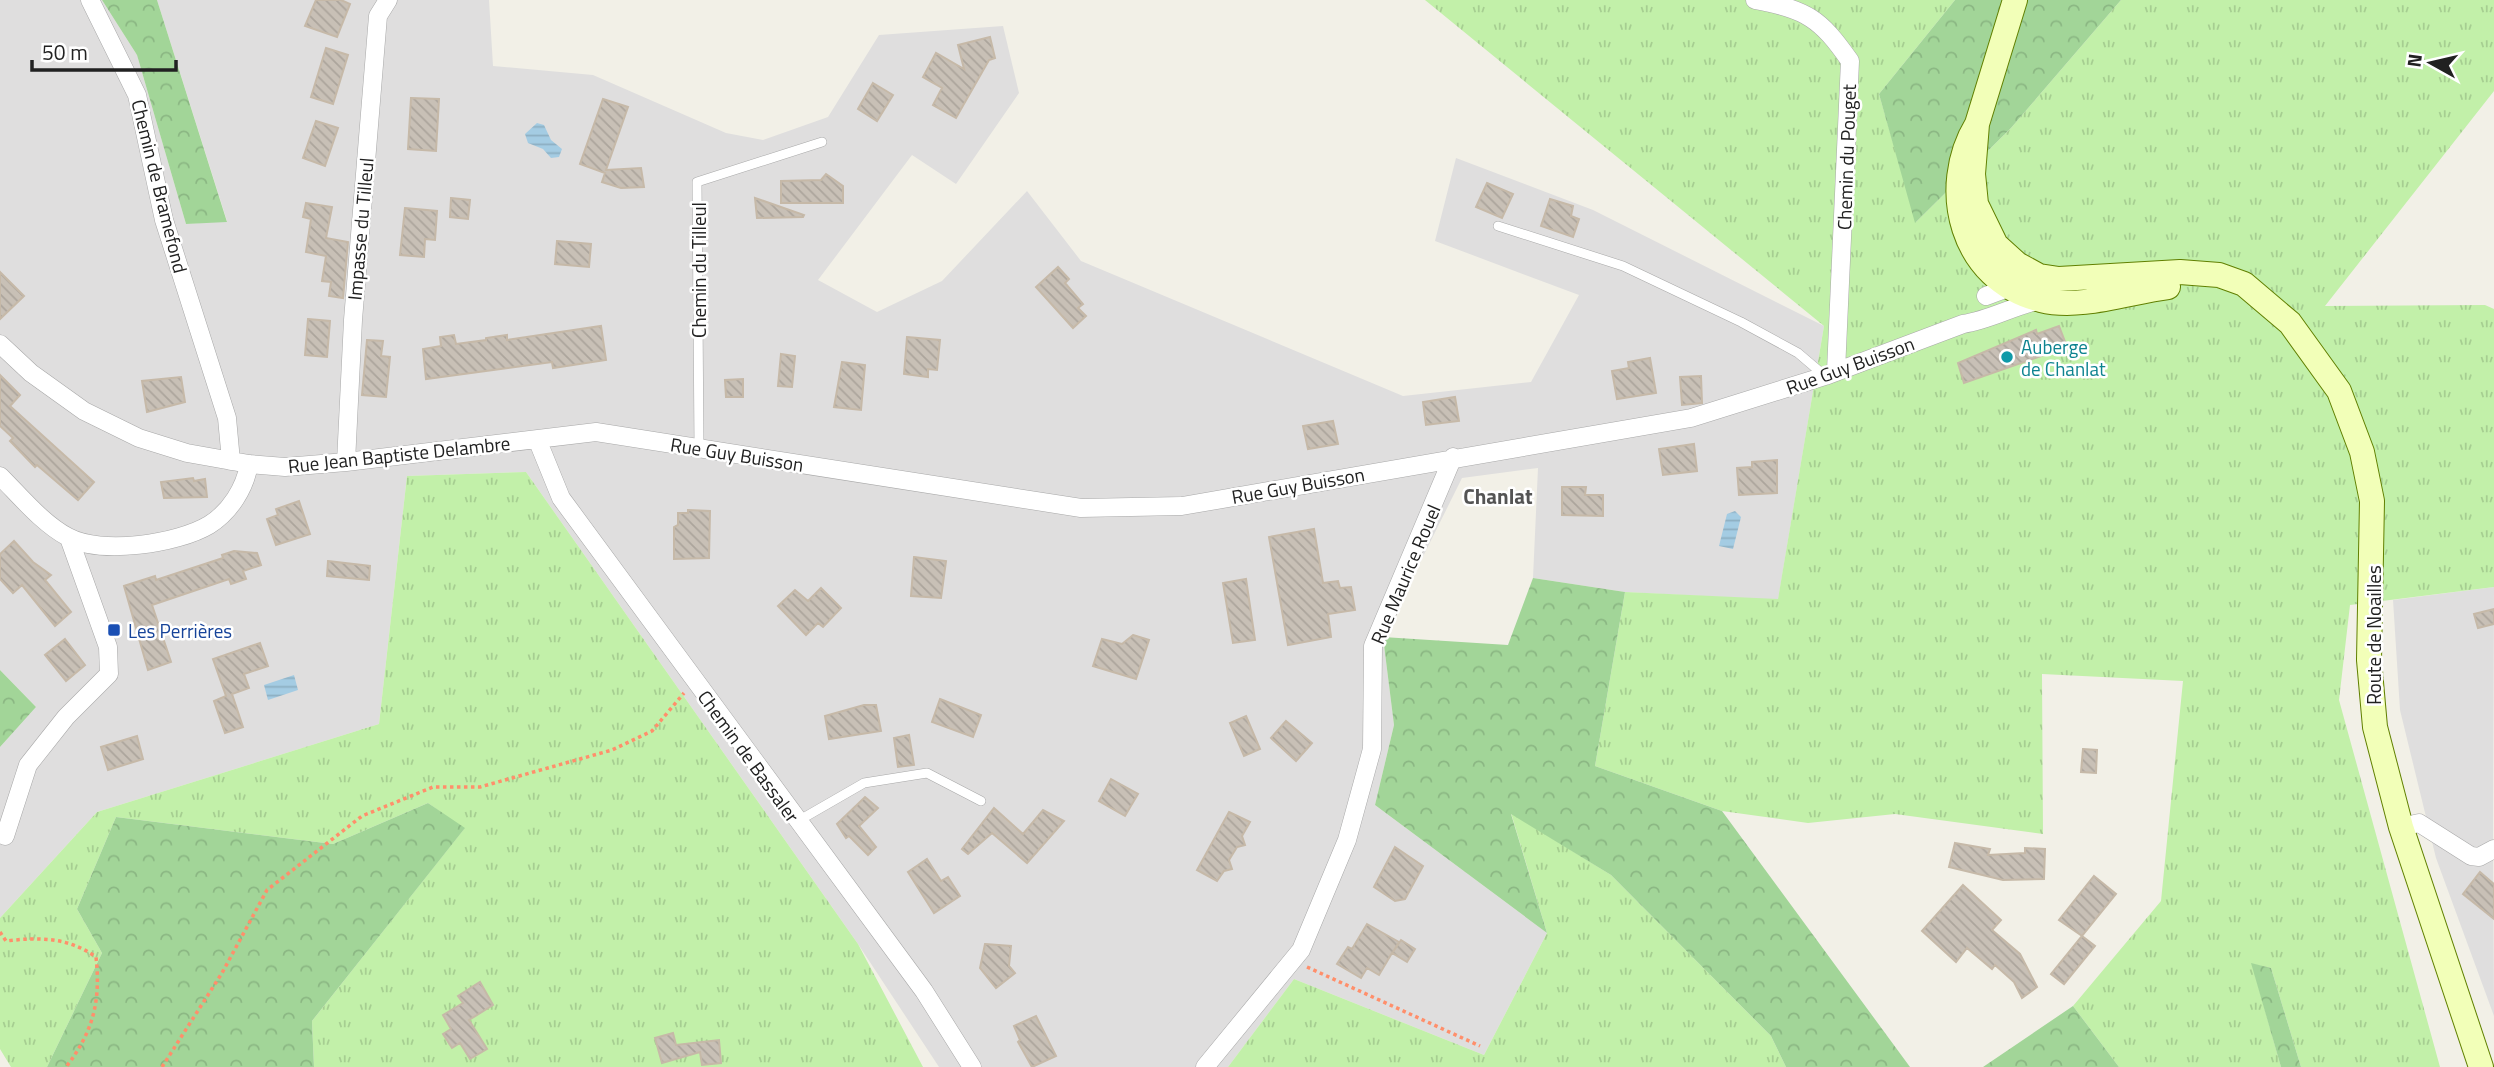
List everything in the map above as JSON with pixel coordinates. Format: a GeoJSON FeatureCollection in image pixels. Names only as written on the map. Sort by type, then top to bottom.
{"type":"FeatureCollection","features":[{"type":"Feature","properties":{"kind":"main road"},"geometry":{"type":"LineString","coordinates":[[1977,124],[2015,0]]}},
{"type":"Feature","properties":{"kind":"main road","name":"Route de Noailles"},"geometry":{"type":"LineString","coordinates":[[1977,124],[1969,137],[1957,189],[1957,210],[1965,235],[1979,259],[1993,276],[2013,293],[2041,300],[2082,301],[2199,284],[2239,291],[2268,301]]}},
{"type":"Feature","properties":{"kind":"main road","name":"Route de Noailles"},"geometry":{"type":"LineString","coordinates":[[1977,124],[1973,174],[1976,204],[1996,245],[2011,259],[2039,276],[2059,279],[2155,273],[2219,275],[2244,284],[2268,301],[2290,323],[2327,370],[2355,428],[2365,463],[2373,523],[2371,695],[2382,756],[2401,827],[2481,1067]]}},
{"type":"Feature","properties":{"kind":"street","name":"Chemin de Bramefond"},"geometry":{"type":"LineString","coordinates":[[90,0],[137,95],[164,220],[227,418],[231,461]]}},
{"type":"Feature","properties":{"kind":"street","name":"Impasse du Tilleul"},"geometry":{"type":"LineString","coordinates":[[346,462],[353,320],[377,16],[388,0]]}},
{"type":"Feature","properties":{"kind":"street","name":"Chemin du Pouget"},"geometry":{"type":"LineString","coordinates":[[1755,0],[1791,7],[1828,29],[1850,61],[1831,373]]}},
{"type":"Feature","properties":{"kind":"street"},"geometry":{"type":"LineString","coordinates":[[1962,324],[1977,312],[1986,296],[1987,279],[1979,259]]}},
{"type":"Feature","properties":{"kind":"street"},"geometry":{"type":"LineString","coordinates":[[2011,259],[2018,277],[2013,293]]}},
{"type":"Feature","properties":{"kind":"street"},"geometry":{"type":"LineString","coordinates":[[1986,296],[2076,290],[2155,273]]}},
{"type":"Feature","properties":{"kind":"street","name":"Rue Guy Buisson"},"geometry":{"type":"LineString","coordinates":[[537,439],[596,432],[1081,509],[1182,506],[1453,457],[1691,418],[1831,373],[1962,324],[1982,321],[2013,293]]}},
{"type":"Feature","properties":{"kind":"street","name":"Rue Jean Baptiste Delambre"},"geometry":{"type":"LineString","coordinates":[[0,344],[31,373],[84,411],[139,438],[187,453],[231,461],[285,467],[537,439]]}},
{"type":"Feature","properties":{"kind":"street","name":"Chemin de Bassaler"},"geometry":{"type":"LineString","coordinates":[[537,439],[561,498],[924,991],[972,1067]]}},
{"type":"Feature","properties":{"kind":"street","name":"Rue Maurice Rouel"},"geometry":{"type":"LineString","coordinates":[[1205,1067],[1301,950],[1347,841],[1372,749],[1373,646],[1378,628],[1453,457]]}},
{"type":"Feature","properties":{"kind":"street"},"geometry":{"type":"LineString","coordinates":[[69,538],[114,547],[173,539],[210,525],[236,500],[249,464]]}},
{"type":"Feature","properties":{"kind":"street"},"geometry":{"type":"LineString","coordinates":[[0,476],[69,538],[108,647],[109,674],[66,717],[28,765],[5,836]]}},
{"type":"Feature","properties":{"kind":"street"},"geometry":{"type":"LineString","coordinates":[[2401,827],[2419,823],[2471,856],[2479,857],[2494,849]]}},
{"type":"Feature","properties":{"kind":"lane","name":"Chemin du Tilleul"},"geometry":{"type":"LineString","coordinates":[[699,447],[697,182],[822,142]]}},
{"type":"Feature","properties":{"kind":"lane"},"geometry":{"type":"LineString","coordinates":[[1498,226],[1623,266],[1741,322],[1831,373]]}},
{"type":"Feature","properties":{"kind":"lane"},"geometry":{"type":"LineString","coordinates":[[797,822],[864,783],[928,773],[981,801]]}},
{"type":"Feature","properties":{"kind":"path"},"geometry":{"type":"LineString","coordinates":[[162,1067],[222,973],[267,890],[362,816],[433,787],[480,788],[612,750],[652,731],[694,681]]}},
{"type":"Feature","properties":{"kind":"path"},"geometry":{"type":"LineString","coordinates":[[0,932],[6,941]]}},
{"type":"Feature","properties":{"kind":"path"},"geometry":{"type":"LineString","coordinates":[[0,943],[39,937],[78,945],[96,957],[100,988],[85,1042],[66,1067]]}},
{"type":"Feature","properties":{"kind":"path"},"geometry":{"type":"LineString","coordinates":[[1293,961],[1480,1046]]}},
{"type":"Feature","properties":{"kind":"shaded area"},"geometry":{"type":"Polygon","coordinates":[[[0,0],[102,0],[137,55],[186,224],[227,221],[157,0],[489,0],[493,66],[593,75],[726,133],[763,140],[828,117],[879,35],[1003,26],[1019,93],[956,184],[912,155],[818,280],[877,312],[942,281],[1027,191],[1081,261],[1403,396],[1531,382],[1579,295],[1435,241],[1456,158],[1593,210],[1824,326],[1778,600],[1625,592],[1533,578],[1538,468],[1462,478],[1383,637],[1394,725],[1375,805],[1547,933],[1484,1055],[1294,979],[1228,1067],[939,1067],[858,944],[526,472],[407,476],[379,724],[97,812],[0,918],[0,747],[36,707],[0,670],[0,0]]]}},
{"type":"Feature","properties":{"kind":"shaded area"},"geometry":{"type":"Polygon","coordinates":[[[2494,587],[2494,1016],[2436,858],[2400,710],[2393,600],[2494,587]]]}},
{"type":"Feature","properties":{"kind":"green space"},"geometry":{"type":"Polygon","coordinates":[[[102,0],[157,0],[227,222],[186,224],[137,55],[102,0]]]}},
{"type":"Feature","properties":{"kind":"green space"},"geometry":{"type":"Polygon","coordinates":[[[1425,0],[1955,0],[1879,94],[1916,222],[2011,128],[2121,0],[2494,0],[2494,91],[2325,306],[2485,305],[2494,309],[2494,587],[2350,605],[2339,700],[2440,1067],[2301,1067],[2271,968],[2252,964],[2281,1067],[2119,1067],[2073,1006],[2161,901],[2183,681],[2042,674],[2043,834],[1895,814],[1808,823],[1722,811],[1595,766],[1625,592],[1778,599],[1824,326],[1425,0]]]}},
{"type":"Feature","properties":{"kind":"green space"},"geometry":{"type":"Polygon","coordinates":[[[1955,0],[2121,0],[2011,128],[1915,223],[1879,94],[1955,0]]]}},
{"type":"Feature","properties":{"kind":"green space"},"geometry":{"type":"Polygon","coordinates":[[[526,472],[858,944],[923,1067],[314,1067],[312,1021],[464,829],[428,803],[333,844],[116,817],[77,909],[102,953],[47,1067],[11,1067],[0,1049],[0,918],[97,812],[379,724],[407,476],[526,472]]]}},
{"type":"Feature","properties":{"kind":"green space"},"geometry":{"type":"Polygon","coordinates":[[[1533,578],[1625,592],[1595,766],[1722,811],[1910,1067],[1786,1067],[1771,1036],[1611,875],[1511,814],[1547,933],[1375,805],[1394,725],[1383,637],[1508,645],[1533,578]]]}},
{"type":"Feature","properties":{"kind":"green space"},"geometry":{"type":"Polygon","coordinates":[[[0,670],[36,707],[0,747],[0,670]]]}},
{"type":"Feature","properties":{"kind":"green space"},"geometry":{"type":"Polygon","coordinates":[[[428,803],[465,828],[312,1021],[314,1067],[47,1067],[102,953],[77,909],[116,817],[333,844],[428,803]]]}},
{"type":"Feature","properties":{"kind":"green space"},"geometry":{"type":"Polygon","coordinates":[[[1511,813],[1611,875],[1771,1036],[1786,1067],[1228,1067],[1294,979],[1484,1055],[1547,933],[1511,813]]]}},
{"type":"Feature","properties":{"kind":"green space"},"geometry":{"type":"Polygon","coordinates":[[[2251,963],[2271,968],[2301,1067],[2281,1067],[2251,963]]]}},
{"type":"Feature","properties":{"kind":"green space"},"geometry":{"type":"Polygon","coordinates":[[[2073,1006],[2119,1067],[1983,1067],[2073,1006]]]}},
{"type":"Feature","properties":{"kind":"water"},"geometry":{"type":"Polygon","coordinates":[[[537,123],[544,125],[551,140],[562,149],[559,157],[551,158],[543,149],[528,143],[525,134],[537,123]]]}},
{"type":"Feature","properties":{"kind":"water"},"geometry":{"type":"Polygon","coordinates":[[[1735,511],[1741,517],[1733,549],[1719,546],[1727,514],[1735,511]]]}},
{"type":"Feature","properties":{"kind":"water"},"geometry":{"type":"Polygon","coordinates":[[[294,675],[298,690],[268,700],[264,685],[294,675]]]}},
{"type":"Feature","properties":{"kind":"building"},"geometry":{"type":"Polygon","coordinates":[[[316,0],[341,0],[350,4],[337,37],[305,26],[316,0]]]}},
{"type":"Feature","properties":{"kind":"building"},"geometry":{"type":"Polygon","coordinates":[[[990,37],[995,58],[989,60],[956,118],[933,105],[942,88],[923,77],[936,53],[964,69],[958,45],[990,37]]]}},
{"type":"Feature","properties":{"kind":"building"},"geometry":{"type":"Polygon","coordinates":[[[326,48],[348,55],[333,104],[311,97],[326,48]]]}},
{"type":"Feature","properties":{"kind":"building"},"geometry":{"type":"Polygon","coordinates":[[[873,83],[893,95],[877,121],[858,109],[873,83]]]}},
{"type":"Feature","properties":{"kind":"building"},"geometry":{"type":"Polygon","coordinates":[[[411,98],[439,99],[436,151],[408,149],[411,98]]]}},
{"type":"Feature","properties":{"kind":"building"},"geometry":{"type":"Polygon","coordinates":[[[603,99],[628,107],[606,170],[641,168],[644,187],[621,188],[602,182],[605,173],[580,164],[603,99]]]}},
{"type":"Feature","properties":{"kind":"building"},"geometry":{"type":"Polygon","coordinates":[[[316,121],[338,128],[325,166],[303,158],[316,121]]]}},
{"type":"Feature","properties":{"kind":"building"},"geometry":{"type":"Polygon","coordinates":[[[826,174],[843,186],[843,203],[781,203],[781,181],[821,180],[826,174]]]}},
{"type":"Feature","properties":{"kind":"building"},"geometry":{"type":"Polygon","coordinates":[[[1487,183],[1513,194],[1502,218],[1476,207],[1487,183]]]}},
{"type":"Feature","properties":{"kind":"building"},"geometry":{"type":"Polygon","coordinates":[[[451,198],[470,200],[468,219],[450,217],[451,198]]]}},
{"type":"Feature","properties":{"kind":"building"},"geometry":{"type":"Polygon","coordinates":[[[755,198],[804,215],[757,218],[755,198]]]}},
{"type":"Feature","properties":{"kind":"building"},"geometry":{"type":"Polygon","coordinates":[[[1550,199],[1573,206],[1571,216],[1579,219],[1573,237],[1541,226],[1550,199]]]}},
{"type":"Feature","properties":{"kind":"building"},"geometry":{"type":"Polygon","coordinates":[[[306,203],[332,207],[326,238],[348,242],[343,298],[329,296],[331,282],[322,281],[326,256],[306,252],[311,219],[303,217],[306,203]]]}},
{"type":"Feature","properties":{"kind":"building"},"geometry":{"type":"Polygon","coordinates":[[[405,208],[437,211],[435,240],[425,239],[424,257],[400,255],[405,208]]]}},
{"type":"Feature","properties":{"kind":"building"},"geometry":{"type":"Polygon","coordinates":[[[557,241],[591,244],[589,267],[555,264],[557,241]]]}},
{"type":"Feature","properties":{"kind":"building"},"geometry":{"type":"Polygon","coordinates":[[[1058,267],[1069,279],[1065,283],[1083,304],[1078,308],[1086,316],[1073,328],[1036,287],[1058,267]]]}},
{"type":"Feature","properties":{"kind":"building"},"geometry":{"type":"Polygon","coordinates":[[[0,272],[24,296],[0,319],[0,272]]]}},
{"type":"Feature","properties":{"kind":"building"},"geometry":{"type":"Polygon","coordinates":[[[308,319],[330,321],[327,357],[305,355],[308,319]]]}},
{"type":"Feature","properties":{"kind":"building"},"geometry":{"type":"Polygon","coordinates":[[[601,326],[606,360],[553,368],[552,362],[426,379],[423,349],[441,346],[440,337],[454,335],[456,344],[507,335],[507,340],[601,326]]]}},
{"type":"Feature","properties":{"kind":"building","name":"Auberge de Chanlat"},"geometry":{"type":"Polygon","coordinates":[[[2059,326],[2067,347],[1964,383],[1958,363],[2036,330],[2037,334],[2059,326]]]}},
{"type":"Feature","properties":{"kind":"building"},"geometry":{"type":"Polygon","coordinates":[[[907,337],[940,340],[937,370],[928,369],[928,377],[904,374],[907,337]]]}},
{"type":"Feature","properties":{"kind":"building"},"geometry":{"type":"Polygon","coordinates":[[[367,340],[383,341],[381,356],[390,357],[386,397],[362,395],[367,340]]]}},
{"type":"Feature","properties":{"kind":"building"},"geometry":{"type":"Polygon","coordinates":[[[781,354],[795,356],[792,387],[778,386],[781,354]]]}},
{"type":"Feature","properties":{"kind":"building"},"geometry":{"type":"Polygon","coordinates":[[[1650,358],[1656,393],[1617,399],[1612,371],[1629,368],[1628,362],[1650,358]]]}},
{"type":"Feature","properties":{"kind":"building"},"geometry":{"type":"Polygon","coordinates":[[[842,362],[865,365],[861,410],[834,407],[842,362]]]}},
{"type":"Feature","properties":{"kind":"building"},"geometry":{"type":"Polygon","coordinates":[[[0,375],[20,395],[10,406],[94,482],[78,500],[37,465],[35,467],[10,441],[13,438],[0,426],[0,375]]]}},
{"type":"Feature","properties":{"kind":"building"},"geometry":{"type":"Polygon","coordinates":[[[1701,376],[1702,403],[1682,405],[1680,377],[1701,376]]]}},
{"type":"Feature","properties":{"kind":"building"},"geometry":{"type":"Polygon","coordinates":[[[181,377],[185,402],[147,412],[142,381],[181,377]]]}},
{"type":"Feature","properties":{"kind":"building"},"geometry":{"type":"Polygon","coordinates":[[[743,379],[743,397],[726,397],[725,380],[743,379]]]}},
{"type":"Feature","properties":{"kind":"building"},"geometry":{"type":"Polygon","coordinates":[[[1455,397],[1459,421],[1426,425],[1423,402],[1455,397]]]}},
{"type":"Feature","properties":{"kind":"building"},"geometry":{"type":"Polygon","coordinates":[[[1333,421],[1338,444],[1308,449],[1303,426],[1333,421]]]}},
{"type":"Feature","properties":{"kind":"building"},"geometry":{"type":"Polygon","coordinates":[[[1694,444],[1697,471],[1663,475],[1659,449],[1694,444]]]}},
{"type":"Feature","properties":{"kind":"building"},"geometry":{"type":"Polygon","coordinates":[[[1777,460],[1777,493],[1739,495],[1737,468],[1752,467],[1752,462],[1777,460]]]}},
{"type":"Feature","properties":{"kind":"building"},"geometry":{"type":"Polygon","coordinates":[[[193,478],[194,481],[205,479],[207,497],[164,498],[161,482],[193,478]]]}},
{"type":"Feature","properties":{"kind":"building"},"geometry":{"type":"Polygon","coordinates":[[[1562,487],[1586,487],[1585,495],[1603,495],[1603,516],[1562,515],[1562,487]]]}},
{"type":"Feature","properties":{"kind":"building"},"geometry":{"type":"Polygon","coordinates":[[[299,501],[310,534],[276,545],[267,519],[278,515],[276,509],[299,501]]]}},
{"type":"Feature","properties":{"kind":"building"},"geometry":{"type":"Polygon","coordinates":[[[688,510],[710,511],[709,558],[674,559],[674,527],[678,525],[678,513],[688,513],[688,510]]]}},
{"type":"Feature","properties":{"kind":"building"},"geometry":{"type":"Polygon","coordinates":[[[1314,529],[1323,583],[1338,581],[1340,588],[1351,587],[1355,610],[1328,614],[1331,637],[1288,645],[1269,537],[1314,529]]]}},
{"type":"Feature","properties":{"kind":"building"},"geometry":{"type":"Polygon","coordinates":[[[14,541],[33,562],[51,575],[45,580],[71,612],[55,626],[22,585],[13,593],[0,579],[0,554],[14,541]]]}},
{"type":"Feature","properties":{"kind":"building"},"geometry":{"type":"Polygon","coordinates":[[[234,551],[257,553],[261,565],[243,571],[246,579],[231,584],[229,579],[152,605],[171,662],[148,670],[124,586],[155,576],[156,580],[223,558],[222,555],[234,551]]]}},
{"type":"Feature","properties":{"kind":"building"},"geometry":{"type":"Polygon","coordinates":[[[914,557],[946,561],[941,598],[911,596],[914,557]]]}},
{"type":"Feature","properties":{"kind":"building"},"geometry":{"type":"Polygon","coordinates":[[[328,561],[370,566],[369,580],[327,576],[328,561]]]}},
{"type":"Feature","properties":{"kind":"building"},"geometry":{"type":"Polygon","coordinates":[[[1246,579],[1255,640],[1233,643],[1223,583],[1246,579]]]}},
{"type":"Feature","properties":{"kind":"building"},"geometry":{"type":"Polygon","coordinates":[[[821,588],[841,608],[823,627],[818,623],[806,635],[778,606],[795,590],[808,601],[821,588]]]}},
{"type":"Feature","properties":{"kind":"building"},"geometry":{"type":"Polygon","coordinates":[[[2494,609],[2494,624],[2478,628],[2474,614],[2494,609]]]}},
{"type":"Feature","properties":{"kind":"building"},"geometry":{"type":"Polygon","coordinates":[[[1133,635],[1149,640],[1136,679],[1093,666],[1102,639],[1122,644],[1133,635]]]}},
{"type":"Feature","properties":{"kind":"building"},"geometry":{"type":"Polygon","coordinates":[[[65,639],[85,665],[66,681],[45,655],[65,639]]]}},
{"type":"Feature","properties":{"kind":"building"},"geometry":{"type":"Polygon","coordinates":[[[260,643],[268,666],[244,674],[249,688],[232,694],[243,727],[225,733],[214,701],[226,696],[213,659],[260,643]]]}},
{"type":"Feature","properties":{"kind":"building"},"geometry":{"type":"Polygon","coordinates":[[[940,699],[981,715],[973,737],[932,722],[940,699]]]}},
{"type":"Feature","properties":{"kind":"building"},"geometry":{"type":"Polygon","coordinates":[[[864,705],[876,705],[881,731],[829,739],[825,716],[864,705]]]}},
{"type":"Feature","properties":{"kind":"building"},"geometry":{"type":"Polygon","coordinates":[[[1246,716],[1260,749],[1244,756],[1230,723],[1246,716]]]}},
{"type":"Feature","properties":{"kind":"building"},"geometry":{"type":"Polygon","coordinates":[[[1286,721],[1312,743],[1296,761],[1271,738],[1286,721]]]}},
{"type":"Feature","properties":{"kind":"building"},"geometry":{"type":"Polygon","coordinates":[[[909,735],[914,765],[898,767],[894,738],[909,735]]]}},
{"type":"Feature","properties":{"kind":"building"},"geometry":{"type":"Polygon","coordinates":[[[137,736],[143,759],[108,770],[101,747],[137,736]]]}},
{"type":"Feature","properties":{"kind":"building"},"geometry":{"type":"Polygon","coordinates":[[[2083,749],[2097,750],[2096,773],[2081,772],[2083,749]]]}},
{"type":"Feature","properties":{"kind":"building"},"geometry":{"type":"Polygon","coordinates":[[[1111,779],[1138,794],[1125,816],[1099,801],[1111,779]]]}},
{"type":"Feature","properties":{"kind":"building"},"geometry":{"type":"Polygon","coordinates":[[[865,797],[878,808],[859,826],[876,847],[868,855],[849,836],[846,838],[837,824],[865,797]]]}},
{"type":"Feature","properties":{"kind":"building"},"geometry":{"type":"Polygon","coordinates":[[[994,808],[1023,834],[1043,810],[1064,821],[1027,863],[992,833],[968,854],[962,849],[994,808]]]}},
{"type":"Feature","properties":{"kind":"building"},"geometry":{"type":"Polygon","coordinates":[[[1229,812],[1250,822],[1242,836],[1245,845],[1237,847],[1229,860],[1232,869],[1224,871],[1217,881],[1197,870],[1229,812]]]}},
{"type":"Feature","properties":{"kind":"building"},"geometry":{"type":"Polygon","coordinates":[[[1955,843],[1990,849],[1988,855],[2025,853],[2025,848],[2045,849],[2044,879],[2003,880],[1949,867],[1955,843]]]}},
{"type":"Feature","properties":{"kind":"building"},"geometry":{"type":"Polygon","coordinates":[[[1395,847],[1423,866],[1405,899],[1395,901],[1374,887],[1395,847]]]}},
{"type":"Feature","properties":{"kind":"building"},"geometry":{"type":"Polygon","coordinates":[[[927,859],[941,881],[948,877],[960,896],[934,913],[908,872],[927,859]]]}},
{"type":"Feature","properties":{"kind":"building"},"geometry":{"type":"Polygon","coordinates":[[[2480,872],[2494,884],[2494,919],[2463,894],[2480,872]]]}},
{"type":"Feature","properties":{"kind":"building"},"geometry":{"type":"Polygon","coordinates":[[[2094,876],[2116,894],[2082,936],[2059,920],[2094,876]]]}},
{"type":"Feature","properties":{"kind":"building"},"geometry":{"type":"Polygon","coordinates":[[[1963,885],[2001,920],[1992,930],[2020,954],[2037,987],[2022,998],[2014,982],[1995,965],[1992,969],[1967,948],[1956,962],[1922,931],[1963,885]]]}},
{"type":"Feature","properties":{"kind":"building"},"geometry":{"type":"Polygon","coordinates":[[[1367,924],[1399,942],[1393,952],[1401,940],[1415,949],[1407,962],[1392,953],[1379,975],[1367,968],[1361,978],[1337,964],[1348,947],[1352,949],[1367,924]]]}},
{"type":"Feature","properties":{"kind":"building"},"geometry":{"type":"Polygon","coordinates":[[[2082,936],[2095,946],[2064,984],[2051,974],[2082,936]]]}},
{"type":"Feature","properties":{"kind":"building"},"geometry":{"type":"Polygon","coordinates":[[[985,944],[1011,946],[1009,966],[1015,973],[996,988],[980,968],[985,944]]]}},
{"type":"Feature","properties":{"kind":"building"},"geometry":{"type":"Polygon","coordinates":[[[480,982],[493,1005],[469,1020],[487,1049],[470,1059],[460,1043],[452,1048],[443,1034],[451,1029],[443,1015],[463,1003],[458,996],[480,982]]]}},
{"type":"Feature","properties":{"kind":"building"},"geometry":{"type":"Polygon","coordinates":[[[1036,1016],[1056,1056],[1032,1067],[1018,1042],[1020,1040],[1014,1026],[1036,1016]]]}},
{"type":"Feature","properties":{"kind":"building"},"geometry":{"type":"Polygon","coordinates":[[[673,1033],[676,1045],[719,1040],[721,1063],[702,1065],[700,1052],[662,1063],[655,1038],[673,1033]]]}},
{"type":"Feature","properties":{"kind":"place","name":"Auberge de Chanlat"},"geometry":{"type":"Point","coordinates":[2007,357]}},
{"type":"Feature","properties":{"kind":"place","name":"Les Perrières"},"geometry":{"type":"Point","coordinates":[114,630]}},
{"type":"Feature","properties":{"kind":"district","name":"Chanlat"},"geometry":{"type":"Point","coordinates":[1498,496]}}]}
